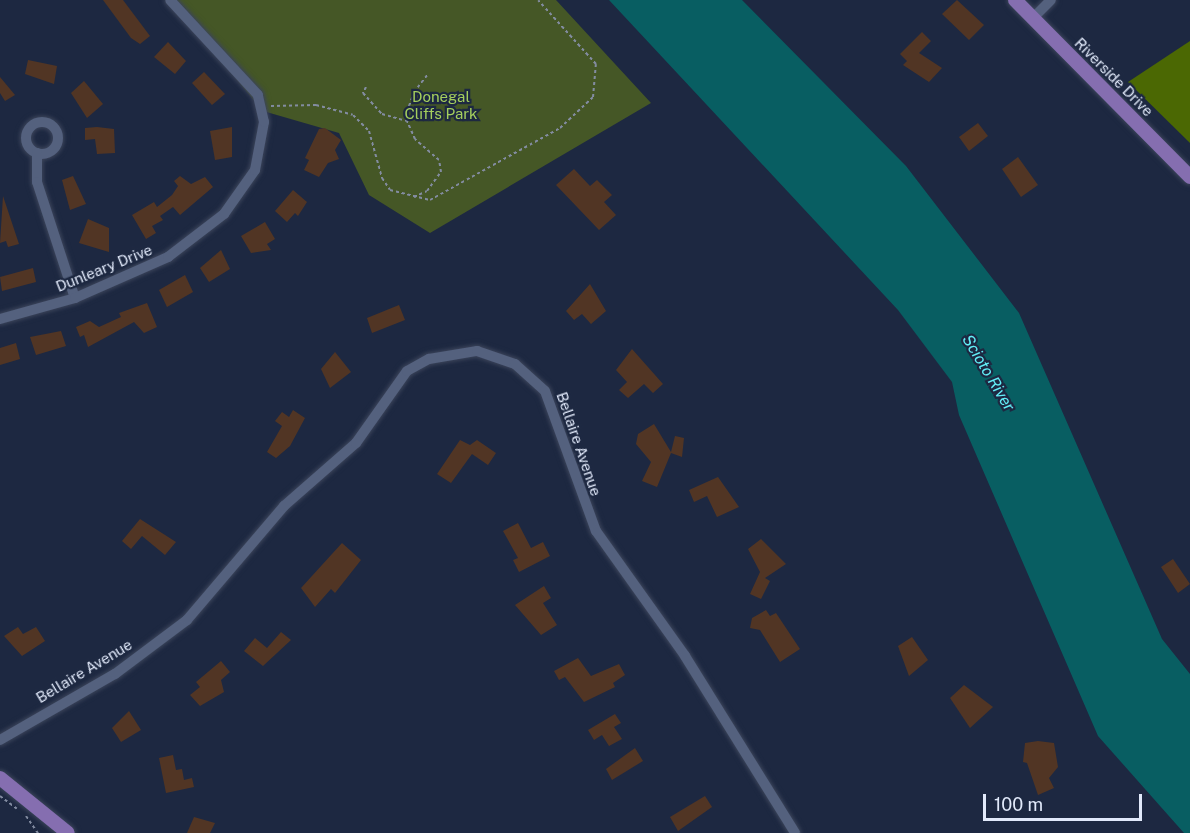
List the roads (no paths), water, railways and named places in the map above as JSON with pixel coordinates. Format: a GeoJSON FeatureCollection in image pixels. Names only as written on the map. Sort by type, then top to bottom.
{"type":"FeatureCollection","features":[{"type":"Feature","properties":{"kind":"main road","name":"Riverside Drive"},"geometry":{"type":"LineString","coordinates":[[1015,0],[1190,177]]}},
{"type":"Feature","properties":{"kind":"main road"},"geometry":{"type":"LineString","coordinates":[[0,778],[68,833]]}},
{"type":"Feature","properties":{"kind":"street","name":"Dunleary Drive"},"geometry":{"type":"LineString","coordinates":[[0,319],[75,298],[168,257],[224,214],[259,158],[261,103],[242,72],[170,0]]}},
{"type":"Feature","properties":{"kind":"street"},"geometry":{"type":"LineString","coordinates":[[1033,18],[1051,0]]}},
{"type":"Feature","properties":{"kind":"street"},"geometry":{"type":"LineString","coordinates":[[37,153],[37,182],[75,298]]}},
{"type":"Feature","properties":{"kind":"street","name":"Bellaire Avenue"},"geometry":{"type":"LineString","coordinates":[[0,740],[115,674],[187,620],[284,506],[356,443],[406,371],[429,359],[477,351],[515,363],[545,391],[596,531],[685,657],[795,833]]}},
{"type":"Feature","properties":{"kind":"water","name":"Scioto River"},"geometry":{"type":"Polygon","coordinates":[[[609,0],[742,0],[906,166],[1019,313],[1162,639],[1190,674],[1190,833],[1184,833],[1098,736],[959,415],[952,382],[898,310],[609,0]]]}},
{"type":"Feature","properties":{"kind":"park label","name":"Donegal Cliffs Park"},"geometry":{"type":"Point","coordinates":[441,104]}}]}
